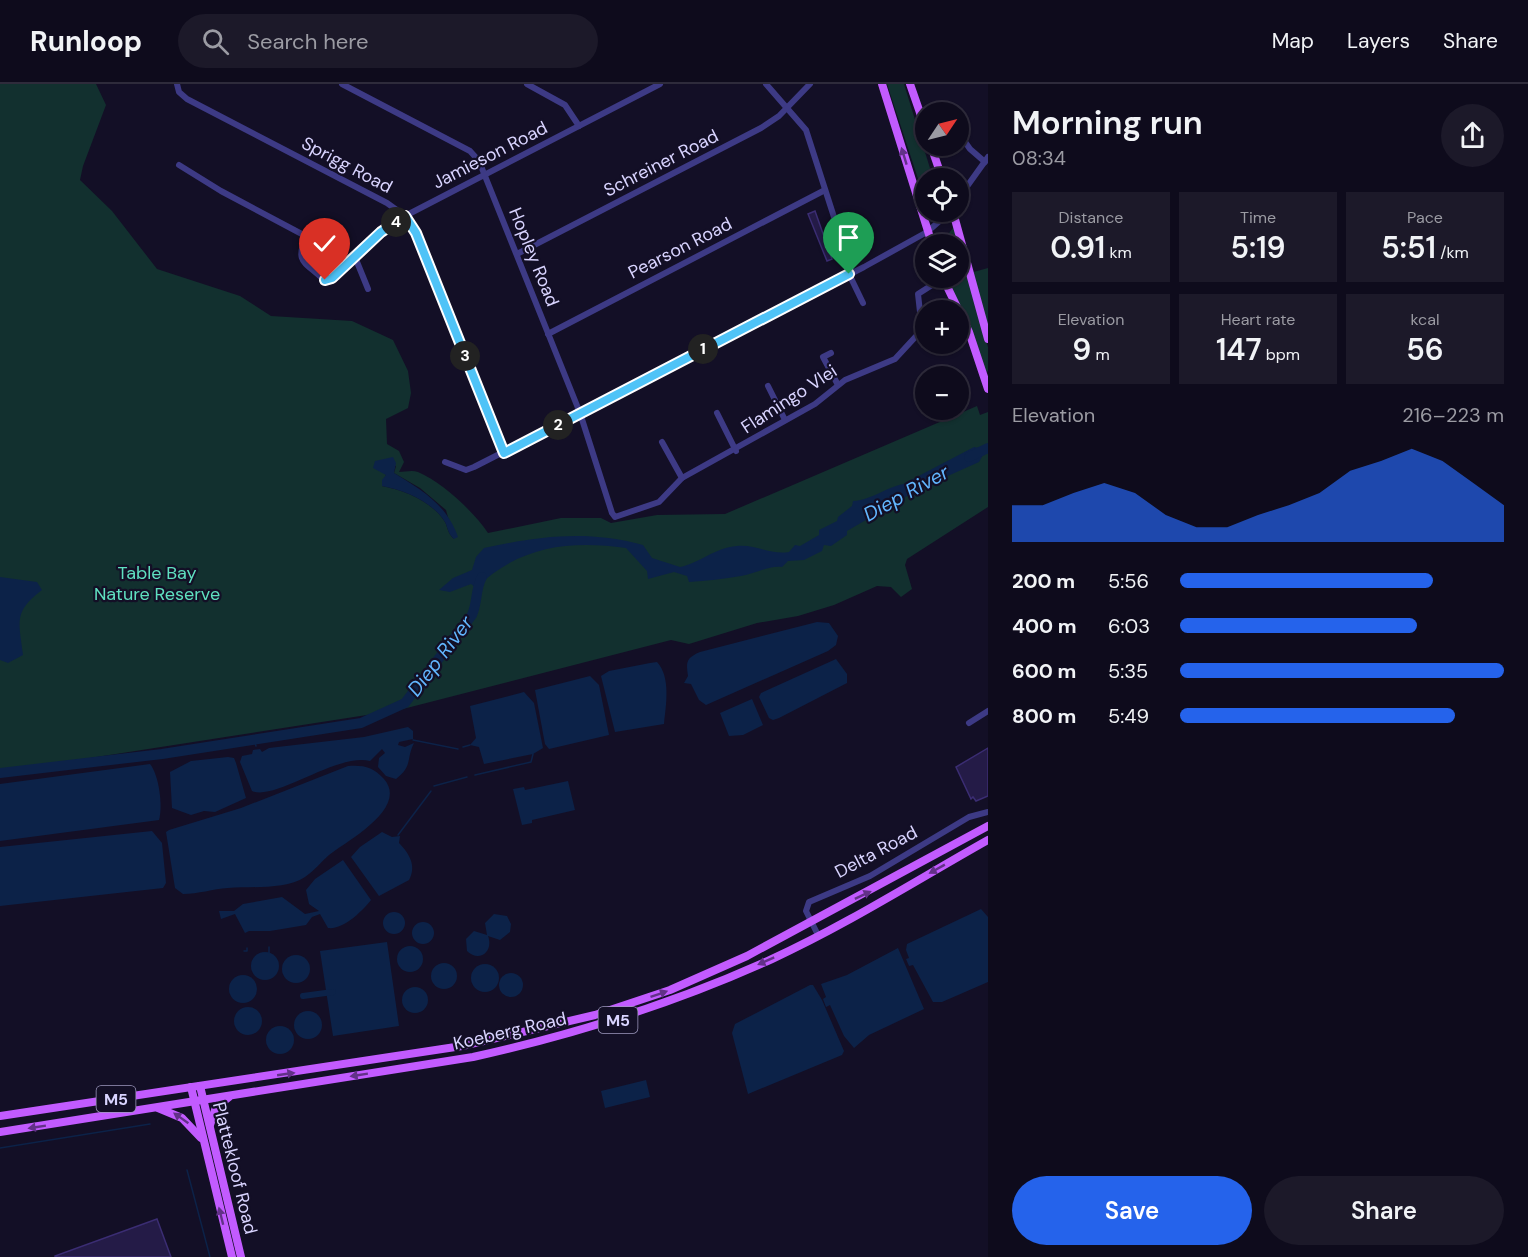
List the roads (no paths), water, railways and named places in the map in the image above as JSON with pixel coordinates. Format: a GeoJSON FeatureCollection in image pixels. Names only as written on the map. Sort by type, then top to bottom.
{"type":"FeatureCollection","features":[{"type":"Feature","properties":{"kind":"main road"},"geometry":{"type":"LineString","coordinates":[[882,84],[927,232]]}},
{"type":"Feature","properties":{"kind":"main road"},"geometry":{"type":"LineString","coordinates":[[910,84],[916,102]]}},
{"type":"Feature","properties":{"kind":"main road"},"geometry":{"type":"LineString","coordinates":[[954,222],[988,339]]}},
{"type":"Feature","properties":{"kind":"main road"},"geometry":{"type":"LineString","coordinates":[[948,288],[969,332],[988,389]]}},
{"type":"Feature","properties":{"kind":"main road","name":"Koeberg Road"},"geometry":{"type":"LineString","coordinates":[[0,1116],[462,1046],[578,1020],[670,990],[720,969],[988,826]]}},
{"type":"Feature","properties":{"kind":"main road","name":"Koeberg Road"},"geometry":{"type":"LineString","coordinates":[[0,1132],[473,1057],[542,1041],[671,1002],[775,957],[988,840]]}},
{"type":"Feature","properties":{"kind":"main road","name":"Plattekloof Road"},"geometry":{"type":"LineString","coordinates":[[195,1086],[202,1139],[232,1257]]}},
{"type":"Feature","properties":{"kind":"main road"},"geometry":{"type":"LineString","coordinates":[[210,1130],[217,1106],[241,1093]]}},
{"type":"Feature","properties":{"kind":"main road","name":"Plattekloof Road"},"geometry":{"type":"LineString","coordinates":[[198,1099],[210,1130],[241,1257]]}},
{"type":"Feature","properties":{"kind":"main road"},"geometry":{"type":"LineString","coordinates":[[153,1107],[180,1116],[202,1139]]}},
{"type":"Feature","properties":{"kind":"street","name":"Hopley Road"},"geometry":{"type":"LineString","coordinates":[[342,84],[470,151],[485,174],[580,413],[612,513]]}},
{"type":"Feature","properties":{"kind":"street"},"geometry":{"type":"LineString","coordinates":[[527,84],[565,105],[579,126]]}},
{"type":"Feature","properties":{"kind":"street","name":"Jamieson Road"},"geometry":{"type":"LineString","coordinates":[[346,266],[381,232],[405,216],[660,84]]}},
{"type":"Feature","properties":{"kind":"street"},"geometry":{"type":"LineString","coordinates":[[766,84],[806,130],[850,274],[863,303]]}},
{"type":"Feature","properties":{"kind":"street","name":"Schreiner Road"},"geometry":{"type":"LineString","coordinates":[[516,254],[761,128],[788,108],[810,84]]}},
{"type":"Feature","properties":{"kind":"street","name":"Sprigg Road"},"geometry":{"type":"LineString","coordinates":[[177,86],[187,99],[387,203],[405,216],[416,233],[504,453]]}},
{"type":"Feature","properties":{"kind":"street"},"geometry":{"type":"LineString","coordinates":[[969,145],[978,156],[986,160],[969,184]]}},
{"type":"Feature","properties":{"kind":"street"},"geometry":{"type":"LineString","coordinates":[[187,159],[181,166],[221,191],[306,236],[334,251],[346,266],[332,278],[323,279],[299,255],[306,236]]}},
{"type":"Feature","properties":{"kind":"street","name":"Pearson Road"},"geometry":{"type":"LineString","coordinates":[[548,334],[825,190]]}},
{"type":"Feature","properties":{"kind":"street"},"geometry":{"type":"LineString","coordinates":[[445,462],[466,470],[504,453],[850,274],[927,232],[939,222]]}},
{"type":"Feature","properties":{"kind":"street"},"geometry":{"type":"LineString","coordinates":[[354,257],[368,290]]}},
{"type":"Feature","properties":{"kind":"street","name":"Flamingo Vlei"},"geometry":{"type":"LineString","coordinates":[[612,513],[619,517],[660,502],[682,478],[736,451],[785,420],[815,405],[838,385],[891,362],[919,333],[921,321],[918,294],[927,288]]}},
{"type":"Feature","properties":{"kind":"street"},"geometry":{"type":"LineString","coordinates":[[831,353],[824,357],[838,385]]}},
{"type":"Feature","properties":{"kind":"street"},"geometry":{"type":"LineString","coordinates":[[768,386],[785,420]]}},
{"type":"Feature","properties":{"kind":"street"},"geometry":{"type":"LineString","coordinates":[[717,412],[736,451]]}},
{"type":"Feature","properties":{"kind":"street"},"geometry":{"type":"LineString","coordinates":[[662,442],[682,478]]}},
{"type":"Feature","properties":{"kind":"street"},"geometry":{"type":"LineString","coordinates":[[969,723],[988,711]]}},
{"type":"Feature","properties":{"kind":"street","name":"Delta Road"},"geometry":{"type":"LineString","coordinates":[[811,921],[806,909],[812,900],[870,876],[969,817],[988,812]]}},
{"type":"Feature","properties":{"kind":"street"},"geometry":{"type":"LineString","coordinates":[[811,921],[818,934]]}},
{"type":"Feature","properties":{"kind":"water"},"geometry":{"type":"Polygon","coordinates":[[[974,447],[979,448],[983,455],[979,462],[921,488],[847,531],[847,535],[831,546],[824,545],[822,551],[804,560],[788,561],[782,567],[702,581],[689,582],[687,576],[674,572],[648,579],[647,571],[626,548],[565,546],[546,549],[510,563],[492,574],[476,588],[471,584],[450,592],[439,590],[453,578],[472,570],[476,557],[484,548],[525,540],[583,536],[622,540],[643,545],[652,558],[680,567],[729,547],[744,546],[782,553],[789,552],[795,545],[800,546],[819,535],[819,530],[837,521],[838,517],[852,506],[853,501],[910,483],[911,480],[974,447]]]}},
{"type":"Feature","properties":{"kind":"water"},"geometry":{"type":"Polygon","coordinates":[[[393,457],[396,463],[394,473],[424,492],[440,507],[458,537],[454,539],[452,537],[440,515],[426,503],[399,490],[382,486],[382,480],[386,475],[373,468],[375,461],[393,457]]]}},
{"type":"Feature","properties":{"kind":"water"},"geometry":{"type":"Polygon","coordinates":[[[0,577],[37,582],[42,590],[22,611],[20,634],[23,655],[8,663],[0,660],[0,577]]]}},
{"type":"Feature","properties":{"kind":"water"},"geometry":{"type":"Polygon","coordinates":[[[817,622],[829,623],[838,636],[836,645],[828,651],[706,705],[699,700],[691,684],[684,683],[688,676],[688,661],[700,652],[817,622]]]}},
{"type":"Feature","properties":{"kind":"water"},"geometry":{"type":"Polygon","coordinates":[[[836,659],[847,674],[847,683],[779,718],[773,720],[769,718],[759,697],[761,693],[836,659]]]}},
{"type":"Feature","properties":{"kind":"water"},"geometry":{"type":"Polygon","coordinates":[[[657,662],[666,683],[664,724],[615,732],[601,676],[609,671],[657,662]]]}},
{"type":"Feature","properties":{"kind":"water"},"geometry":{"type":"Polygon","coordinates":[[[590,676],[599,685],[609,735],[549,749],[545,744],[535,690],[590,676]]]}},
{"type":"Feature","properties":{"kind":"water"},"geometry":{"type":"Polygon","coordinates":[[[524,692],[534,703],[543,748],[533,754],[484,764],[479,747],[470,745],[476,738],[470,706],[524,692]]]}},
{"type":"Feature","properties":{"kind":"water"},"geometry":{"type":"Polygon","coordinates":[[[752,699],[763,725],[743,735],[729,736],[720,713],[752,699]]]}},
{"type":"Feature","properties":{"kind":"water"},"geometry":{"type":"Polygon","coordinates":[[[408,727],[413,731],[413,739],[399,742],[398,745],[405,747],[414,743],[405,770],[396,779],[386,776],[378,767],[379,758],[385,753],[382,749],[370,761],[356,760],[341,764],[291,784],[263,792],[252,791],[240,762],[242,756],[252,754],[253,750],[260,749],[262,752],[269,748],[364,737],[408,727]]]}},
{"type":"Feature","properties":{"kind":"water"},"geometry":{"type":"Polygon","coordinates":[[[234,758],[246,798],[215,812],[204,811],[191,815],[172,808],[170,772],[191,761],[234,758]]]}},
{"type":"Feature","properties":{"kind":"water"},"geometry":{"type":"Polygon","coordinates":[[[150,764],[156,775],[159,791],[161,807],[159,820],[0,841],[0,784],[150,764]]]}},
{"type":"Feature","properties":{"kind":"water"},"geometry":{"type":"Polygon","coordinates":[[[348,766],[368,768],[380,775],[390,790],[388,801],[373,823],[329,855],[305,877],[278,886],[228,888],[189,894],[183,894],[175,888],[166,832],[241,808],[348,766]]]}},
{"type":"Feature","properties":{"kind":"water"},"geometry":{"type":"Polygon","coordinates":[[[568,781],[575,810],[532,820],[532,823],[522,825],[513,789],[524,787],[525,790],[568,781]]]}},
{"type":"Feature","properties":{"kind":"water"},"geometry":{"type":"Polygon","coordinates":[[[152,831],[162,843],[166,883],[163,888],[0,906],[0,847],[152,831]]]}},
{"type":"Feature","properties":{"kind":"water"},"geometry":{"type":"Polygon","coordinates":[[[382,832],[392,837],[400,836],[399,843],[409,855],[412,870],[409,880],[379,896],[351,857],[360,847],[382,832]]]}},
{"type":"Feature","properties":{"kind":"water"},"geometry":{"type":"Polygon","coordinates":[[[343,860],[371,900],[347,923],[328,928],[320,914],[312,917],[306,925],[245,933],[235,914],[221,919],[219,911],[234,911],[243,904],[282,897],[305,914],[319,911],[309,904],[306,890],[315,879],[343,860]]]}},
{"type":"Feature","properties":{"kind":"water"},"geometry":{"type":"Polygon","coordinates":[[[981,909],[988,917],[988,982],[942,1002],[933,1002],[913,965],[909,966],[906,959],[909,958],[906,950],[907,944],[981,909]]]}},
{"type":"Feature","properties":{"kind":"water"},"geometry":{"type":"Polygon","coordinates":[[[394,912],[402,915],[405,923],[402,931],[394,934],[386,931],[383,923],[386,915],[394,912]]]}},
{"type":"Feature","properties":{"kind":"water"},"geometry":{"type":"Polygon","coordinates":[[[494,914],[507,916],[511,924],[510,932],[500,940],[488,936],[489,947],[480,956],[467,951],[466,939],[474,931],[487,935],[485,923],[494,914]]]}},
{"type":"Feature","properties":{"kind":"water"},"geometry":{"type":"Polygon","coordinates":[[[423,922],[431,925],[434,933],[431,941],[423,944],[415,941],[412,933],[415,925],[423,922]]]}},
{"type":"Feature","properties":{"kind":"water"},"geometry":{"type":"Polygon","coordinates":[[[387,942],[399,1026],[333,1036],[320,951],[387,942]]]}},
{"type":"Feature","properties":{"kind":"water"},"geometry":{"type":"Polygon","coordinates":[[[410,946],[419,950],[423,959],[419,968],[410,972],[401,968],[397,959],[401,950],[410,946]]]}},
{"type":"Feature","properties":{"kind":"water"},"geometry":{"type":"Polygon","coordinates":[[[898,948],[924,1009],[869,1035],[854,1048],[844,1036],[830,1005],[826,1007],[823,999],[826,997],[821,984],[847,975],[898,948]]]}},
{"type":"Feature","properties":{"kind":"water"},"geometry":{"type":"Polygon","coordinates":[[[265,952],[275,956],[279,966],[275,976],[265,980],[255,976],[251,966],[255,956],[265,952]]]}},
{"type":"Feature","properties":{"kind":"water"},"geometry":{"type":"Polygon","coordinates":[[[296,955],[306,959],[310,969],[306,979],[296,983],[286,979],[282,969],[286,959],[296,955]]]}},
{"type":"Feature","properties":{"kind":"water"},"geometry":{"type":"Polygon","coordinates":[[[444,963],[453,967],[457,976],[453,985],[444,989],[435,985],[431,976],[435,967],[444,963]]]}},
{"type":"Feature","properties":{"kind":"water"},"geometry":{"type":"Polygon","coordinates":[[[485,964],[495,968],[499,978],[495,988],[485,992],[475,988],[471,978],[475,968],[485,964]]]}},
{"type":"Feature","properties":{"kind":"water"},"geometry":{"type":"Polygon","coordinates":[[[511,973],[520,976],[523,985],[520,994],[511,997],[502,994],[499,985],[502,976],[511,973]]]}},
{"type":"Feature","properties":{"kind":"water"},"geometry":{"type":"Polygon","coordinates":[[[243,975],[253,979],[257,989],[253,999],[243,1003],[233,999],[229,989],[233,979],[243,975]]]}},
{"type":"Feature","properties":{"kind":"water"},"geometry":{"type":"Polygon","coordinates":[[[813,985],[822,1000],[844,1051],[842,1055],[748,1094],[732,1033],[735,1024],[813,985]]]}},
{"type":"Feature","properties":{"kind":"water"},"geometry":{"type":"Polygon","coordinates":[[[415,987],[424,991],[428,1000],[424,1009],[415,1013],[406,1009],[402,1000],[406,991],[415,987]]]}},
{"type":"Feature","properties":{"kind":"water"},"geometry":{"type":"Polygon","coordinates":[[[248,1007],[258,1011],[262,1021],[258,1031],[248,1035],[238,1031],[234,1021],[238,1011],[248,1007]]]}},
{"type":"Feature","properties":{"kind":"water"},"geometry":{"type":"Polygon","coordinates":[[[308,1011],[318,1015],[322,1025],[318,1035],[308,1039],[298,1035],[294,1025],[298,1015],[308,1011]]]}},
{"type":"Feature","properties":{"kind":"water"},"geometry":{"type":"Polygon","coordinates":[[[280,1026],[290,1030],[294,1040],[290,1050],[280,1054],[270,1050],[266,1040],[270,1030],[280,1026]]]}},
{"type":"Feature","properties":{"kind":"water"},"geometry":{"type":"Polygon","coordinates":[[[646,1080],[650,1097],[605,1108],[601,1091],[646,1080]]]}},
{"type":"Feature","properties":{"kind":"waterway","name":"Diep River"},"geometry":{"type":"LineString","coordinates":[[969,457],[988,448]]}},
{"type":"Feature","properties":{"kind":"waterway","name":"Diep River"},"geometry":{"type":"LineString","coordinates":[[0,773],[162,754],[361,723],[405,703],[472,615],[482,577]]}},
{"type":"Feature","properties":{"kind":"waterway","name":"Diep River"},"geometry":{"type":"LineString","coordinates":[[254,740],[256,746]]}},
{"type":"Feature","properties":{"kind":"waterway"},"geometry":{"type":"LineString","coordinates":[[413,740],[458,749]]}},
{"type":"Feature","properties":{"kind":"waterway"},"geometry":{"type":"LineString","coordinates":[[463,747],[470,745]]}},
{"type":"Feature","properties":{"kind":"waterway"},"geometry":{"type":"LineString","coordinates":[[475,775],[531,762],[533,754]]}},
{"type":"Feature","properties":{"kind":"waterway"},"geometry":{"type":"LineString","coordinates":[[434,786],[467,777]]}},
{"type":"Feature","properties":{"kind":"waterway"},"geometry":{"type":"LineString","coordinates":[[398,835],[431,791]]}},
{"type":"Feature","properties":{"kind":"waterway"},"geometry":{"type":"LineString","coordinates":[[269,947],[269,953]]}},
{"type":"Feature","properties":{"kind":"waterway"},"geometry":{"type":"LineString","coordinates":[[244,951],[247,951],[247,948]]}},
{"type":"Feature","properties":{"kind":"waterway"},"geometry":{"type":"LineString","coordinates":[[303,996],[333,992]]}},
{"type":"Feature","properties":{"kind":"waterway"},"geometry":{"type":"LineString","coordinates":[[0,1148],[150,1124]]}},
{"type":"Feature","properties":{"kind":"waterway"},"geometry":{"type":"LineString","coordinates":[[187,1170],[210,1257]]}},
{"type":"Feature","properties":{"kind":"park label","name":"Table Bay Nature Reserve"},"geometry":{"type":"Point","coordinates":[157,583]}}]}
